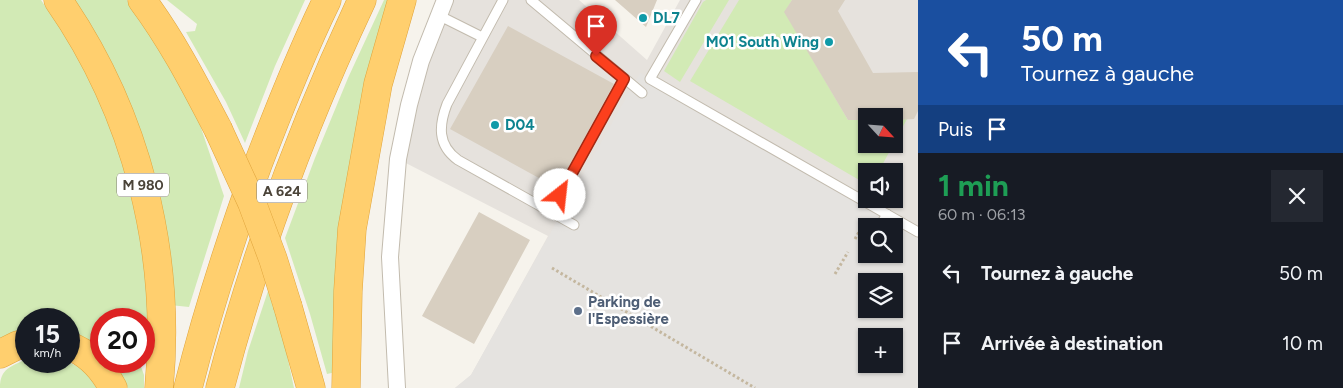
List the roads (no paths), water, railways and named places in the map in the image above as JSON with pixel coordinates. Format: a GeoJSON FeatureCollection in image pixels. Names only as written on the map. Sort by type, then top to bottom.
{"type":"FeatureCollection","features":[{"type":"Feature","properties":{"kind":"highway","name":"M 980"},"geometry":{"type":"LineString","coordinates":[[58,0],[93,56],[123,122],[137,162],[152,226],[159,276],[161,342],[159,388]]}},
{"type":"Feature","properties":{"kind":"highway"},"geometry":{"type":"LineString","coordinates":[[142,0],[188,71],[252,202],[273,259],[311,388]]}},
{"type":"Feature","properties":{"kind":"highway","name":"A 624"},"geometry":{"type":"LineString","coordinates":[[188,388],[216,284],[233,232],[281,103],[327,0]]}},
{"type":"Feature","properties":{"kind":"highway","name":"A 624"},"geometry":{"type":"LineString","coordinates":[[220,388],[261,246],[312,112],[362,0]]}},
{"type":"Feature","properties":{"kind":"highway"},"geometry":{"type":"LineString","coordinates":[[346,388],[348,290],[352,229],[378,84],[402,0]]}},
{"type":"Feature","properties":{"kind":"highway"},"geometry":{"type":"LineString","coordinates":[[288,307],[304,388]]}},
{"type":"Feature","properties":{"kind":"highway"},"geometry":{"type":"LineString","coordinates":[[0,354],[15,347]]}},
{"type":"Feature","properties":{"kind":"highway"},"geometry":{"type":"LineString","coordinates":[[80,352],[92,359],[107,376],[113,388]]}},
{"type":"Feature","properties":{"kind":"street"},"geometry":{"type":"LineString","coordinates":[[397,388],[390,256],[398,158],[409,105],[421,61],[442,7]]}},
{"type":"Feature","properties":{"kind":"lane"},"geometry":{"type":"LineString","coordinates":[[502,0],[451,95],[444,113],[441,129],[445,148],[458,160],[574,225]]}},
{"type":"Feature","properties":{"kind":"lane"},"geometry":{"type":"LineString","coordinates":[[531,0],[642,93]]}},
{"type":"Feature","properties":{"kind":"lane"},"geometry":{"type":"LineString","coordinates":[[696,0],[650,79],[918,232]]}},
{"type":"Feature","properties":{"kind":"lane"},"geometry":{"type":"LineString","coordinates":[[442,7],[482,37]]}},
{"type":"Feature","properties":{"kind":"lane"},"geometry":{"type":"LineString","coordinates":[[551,212],[624,79]]}},
{"type":"Feature","properties":{"kind":"lane"},"geometry":{"type":"LineString","coordinates":[[885,218],[887,214]]}},
{"type":"Feature","properties":{"kind":"place","name":"DL7"},"geometry":{"type":"Point","coordinates":[643,18]}},
{"type":"Feature","properties":{"kind":"place","name":"M01 South Wing"},"geometry":{"type":"Point","coordinates":[829,42]}},
{"type":"Feature","properties":{"kind":"place","name":"D04"},"geometry":{"type":"Point","coordinates":[495,125]}},
{"type":"Feature","properties":{"kind":"place","name":"Parking de l'Espessière"},"geometry":{"type":"Point","coordinates":[578,311]}}]}
